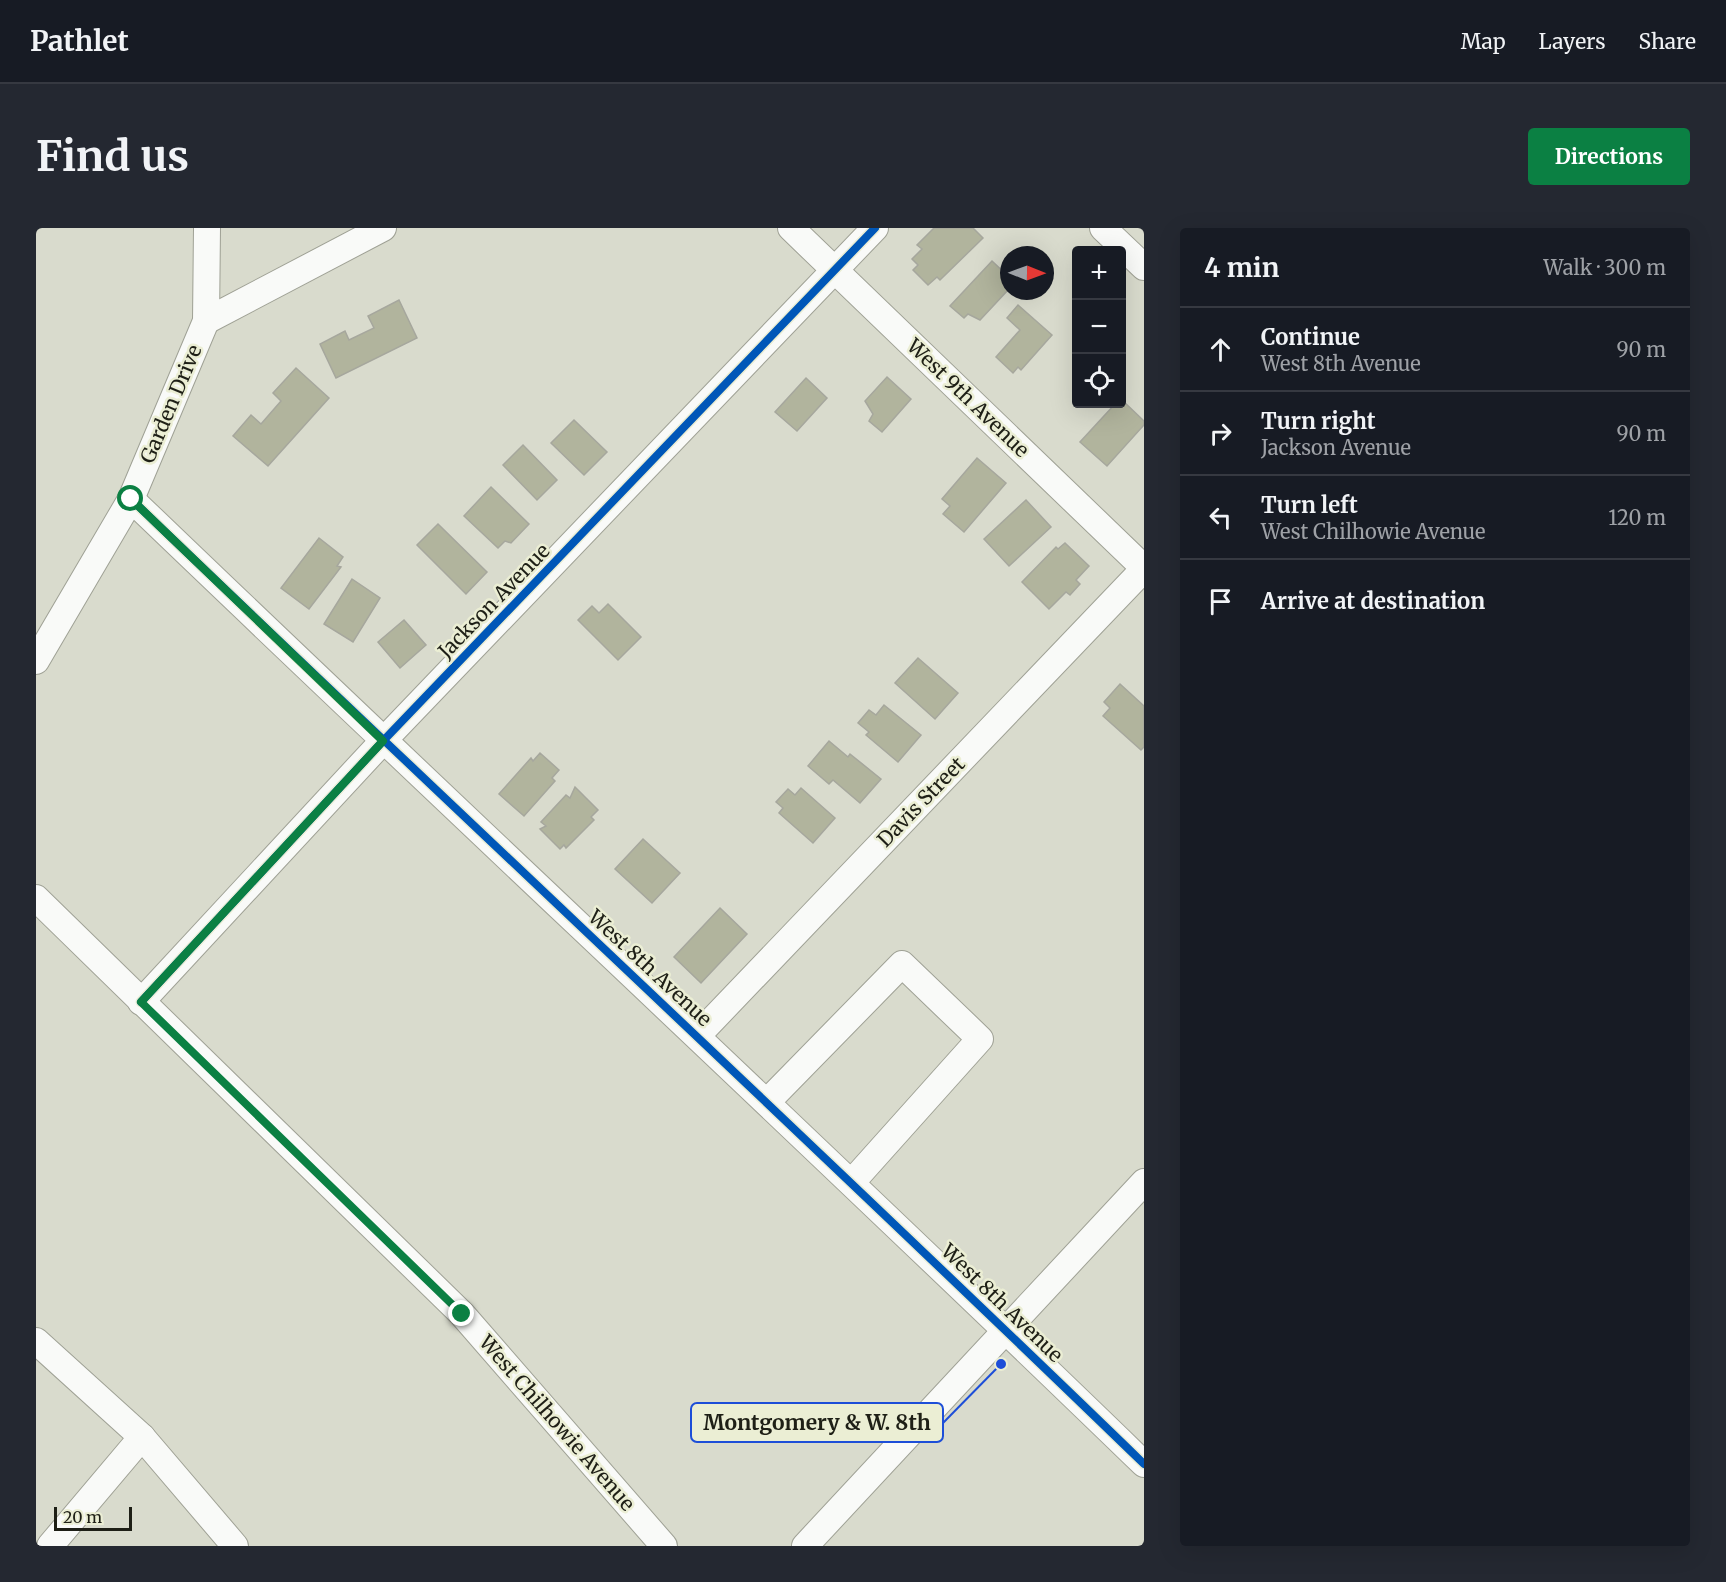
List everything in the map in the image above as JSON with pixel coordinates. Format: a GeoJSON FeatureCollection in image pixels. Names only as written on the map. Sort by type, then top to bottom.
{"type":"FeatureCollection","features":[{"type":"Feature","properties":{"kind":"street","name":"Garden Drive"},"geometry":{"type":"LineString","coordinates":[[36,661],[131,499],[206,321],[207,228]]}},
{"type":"Feature","properties":{"kind":"street"},"geometry":{"type":"LineString","coordinates":[[206,321],[382,228]]}},
{"type":"Feature","properties":{"kind":"street","name":"West 9th Avenue"},"geometry":{"type":"LineString","coordinates":[[790,228],[835,268],[1144,569]]}},
{"type":"Feature","properties":{"kind":"street","name":"Jackson Avenue"},"geometry":{"type":"LineString","coordinates":[[141,1002],[383,741],[875,228]]}},
{"type":"Feature","properties":{"kind":"street"},"geometry":{"type":"LineString","coordinates":[[1103,228],[1144,267]]}},
{"type":"Feature","properties":{"kind":"street","name":"West 8th Avenue"},"geometry":{"type":"LineString","coordinates":[[131,499],[383,741],[768,1101],[1144,1464]]}},
{"type":"Feature","properties":{"kind":"street","name":"Davis Street"},"geometry":{"type":"LineString","coordinates":[[698,1035],[1144,569]]}},
{"type":"Feature","properties":{"kind":"street","name":"West Chilhowie Avenue"},"geometry":{"type":"LineString","coordinates":[[36,898],[462,1314],[664,1546]]}},
{"type":"Feature","properties":{"kind":"street"},"geometry":{"type":"LineString","coordinates":[[768,1101],[902,964],[918,979],[980,1039],[852,1182]]}},
{"type":"Feature","properties":{"kind":"street"},"geometry":{"type":"LineString","coordinates":[[805,1546],[1144,1182]]}},
{"type":"Feature","properties":{"kind":"street"},"geometry":{"type":"LineString","coordinates":[[36,1341],[142,1437],[235,1546]]}},
{"type":"Feature","properties":{"kind":"street"},"geometry":{"type":"LineString","coordinates":[[50,1546],[142,1437]]}},
{"type":"Feature","properties":{"kind":"building"},"geometry":{"type":"Polygon","coordinates":[[[934,228],[973,228],[983,238],[940,280],[937,277],[928,285],[913,270],[918,265],[912,259],[922,249],[917,245],[934,228]]]}},
{"type":"Feature","properties":{"kind":"building"},"geometry":{"type":"Polygon","coordinates":[[[992,261],[1000,269],[1000,299],[980,320],[968,314],[964,318],[950,306],[992,261]]]}},
{"type":"Feature","properties":{"kind":"building"},"geometry":{"type":"Polygon","coordinates":[[[399,300],[417,338],[336,378],[320,344],[345,331],[349,340],[374,328],[368,316],[399,300]]]}},
{"type":"Feature","properties":{"kind":"building"},"geometry":{"type":"Polygon","coordinates":[[[1018,305],[1052,335],[1021,370],[1018,367],[1013,373],[996,357],[1020,330],[1007,318],[1018,305]]]}},
{"type":"Feature","properties":{"kind":"building"},"geometry":{"type":"Polygon","coordinates":[[[296,368],[329,398],[268,466],[233,436],[251,415],[261,424],[281,401],[273,393],[296,368]]]}},
{"type":"Feature","properties":{"kind":"building"},"geometry":{"type":"Polygon","coordinates":[[[887,377],[911,399],[882,432],[869,421],[873,414],[865,401],[887,377]]]}},
{"type":"Feature","properties":{"kind":"building"},"geometry":{"type":"Polygon","coordinates":[[[806,378],[827,398],[797,431],[775,412],[806,378]]]}},
{"type":"Feature","properties":{"kind":"building"},"geometry":{"type":"Polygon","coordinates":[[[1126,404],[1144,421],[1144,425],[1107,466],[1080,442],[1111,408],[1126,408],[1126,404]]]}},
{"type":"Feature","properties":{"kind":"building"},"geometry":{"type":"Polygon","coordinates":[[[574,420],[607,452],[584,475],[551,443],[574,420]]]}},
{"type":"Feature","properties":{"kind":"building"},"geometry":{"type":"Polygon","coordinates":[[[523,445],[557,480],[537,500],[503,465],[523,445]]]}},
{"type":"Feature","properties":{"kind":"building"},"geometry":{"type":"Polygon","coordinates":[[[977,458],[1006,483],[964,532],[943,514],[950,506],[942,499],[977,458]]]}},
{"type":"Feature","properties":{"kind":"building"},"geometry":{"type":"Polygon","coordinates":[[[491,487],[529,524],[511,543],[505,541],[498,548],[464,516],[491,487]]]}},
{"type":"Feature","properties":{"kind":"building"},"geometry":{"type":"Polygon","coordinates":[[[1026,500],[1051,527],[1009,566],[984,539],[1026,500]]]}},
{"type":"Feature","properties":{"kind":"building"},"geometry":{"type":"Polygon","coordinates":[[[438,524],[487,572],[466,594],[417,545],[438,524]]]}},
{"type":"Feature","properties":{"kind":"building"},"geometry":{"type":"Polygon","coordinates":[[[319,538],[343,557],[337,566],[341,567],[309,609],[281,588],[319,538]]]}},
{"type":"Feature","properties":{"kind":"building"},"geometry":{"type":"Polygon","coordinates":[[[1065,543],[1089,566],[1076,580],[1080,584],[1070,595],[1066,592],[1049,609],[1022,582],[1056,547],[1058,549],[1065,543]]]}},
{"type":"Feature","properties":{"kind":"building"},"geometry":{"type":"Polygon","coordinates":[[[352,579],[380,598],[353,642],[324,624],[352,579]]]}},
{"type":"Feature","properties":{"kind":"building"},"geometry":{"type":"Polygon","coordinates":[[[608,604],[641,637],[618,660],[578,620],[592,606],[599,613],[608,604]]]}},
{"type":"Feature","properties":{"kind":"building"},"geometry":{"type":"Polygon","coordinates":[[[404,620],[426,645],[400,668],[378,642],[404,620]]]}},
{"type":"Feature","properties":{"kind":"building"},"geometry":{"type":"Polygon","coordinates":[[[918,658],[958,693],[935,719],[895,683],[918,658]]]}},
{"type":"Feature","properties":{"kind":"building"},"geometry":{"type":"Polygon","coordinates":[[[1120,684],[1144,706],[1144,747],[1141,750],[1103,716],[1110,708],[1104,702],[1120,684]]]}},
{"type":"Feature","properties":{"kind":"building"},"geometry":{"type":"Polygon","coordinates":[[[884,705],[921,735],[898,762],[866,735],[869,732],[858,723],[869,710],[876,715],[884,705]]]}},
{"type":"Feature","properties":{"kind":"building"},"geometry":{"type":"Polygon","coordinates":[[[829,741],[848,757],[850,754],[881,779],[860,803],[833,780],[829,784],[808,766],[829,741]]]}},
{"type":"Feature","properties":{"kind":"building"},"geometry":{"type":"Polygon","coordinates":[[[540,753],[559,770],[552,778],[555,781],[524,816],[499,794],[531,758],[533,761],[540,753]]]}},
{"type":"Feature","properties":{"kind":"building"},"geometry":{"type":"Polygon","coordinates":[[[575,787],[598,810],[591,817],[594,820],[566,848],[564,845],[560,849],[540,829],[546,826],[541,822],[566,795],[570,798],[575,787]]]}},
{"type":"Feature","properties":{"kind":"building"},"geometry":{"type":"Polygon","coordinates":[[[801,788],[835,818],[813,843],[779,813],[783,808],[776,802],[788,789],[795,795],[801,788]]]}},
{"type":"Feature","properties":{"kind":"building"},"geometry":{"type":"Polygon","coordinates":[[[643,839],[680,873],[652,903],[615,869],[643,839]]]}},
{"type":"Feature","properties":{"kind":"building"},"geometry":{"type":"Polygon","coordinates":[[[720,908],[747,934],[701,983],[674,957],[720,908]]]}},
{"type":"Feature","properties":{"kind":"cycle path"},"geometry":{"type":"LineString","coordinates":[[141,1002],[383,741],[875,228]]}},
{"type":"Feature","properties":{"kind":"cycle path"},"geometry":{"type":"LineString","coordinates":[[131,499],[1144,1464]]}},
{"type":"Feature","properties":{"kind":"place","name":"Montgomery & W. 8th"},"geometry":{"type":"Point","coordinates":[1001,1364]}},
{"type":"Feature","properties":{"kind":"route"},"geometry":{"type":"LineString","coordinates":[[131,499],[383,741],[141,1002],[462,1314]]}}]}
